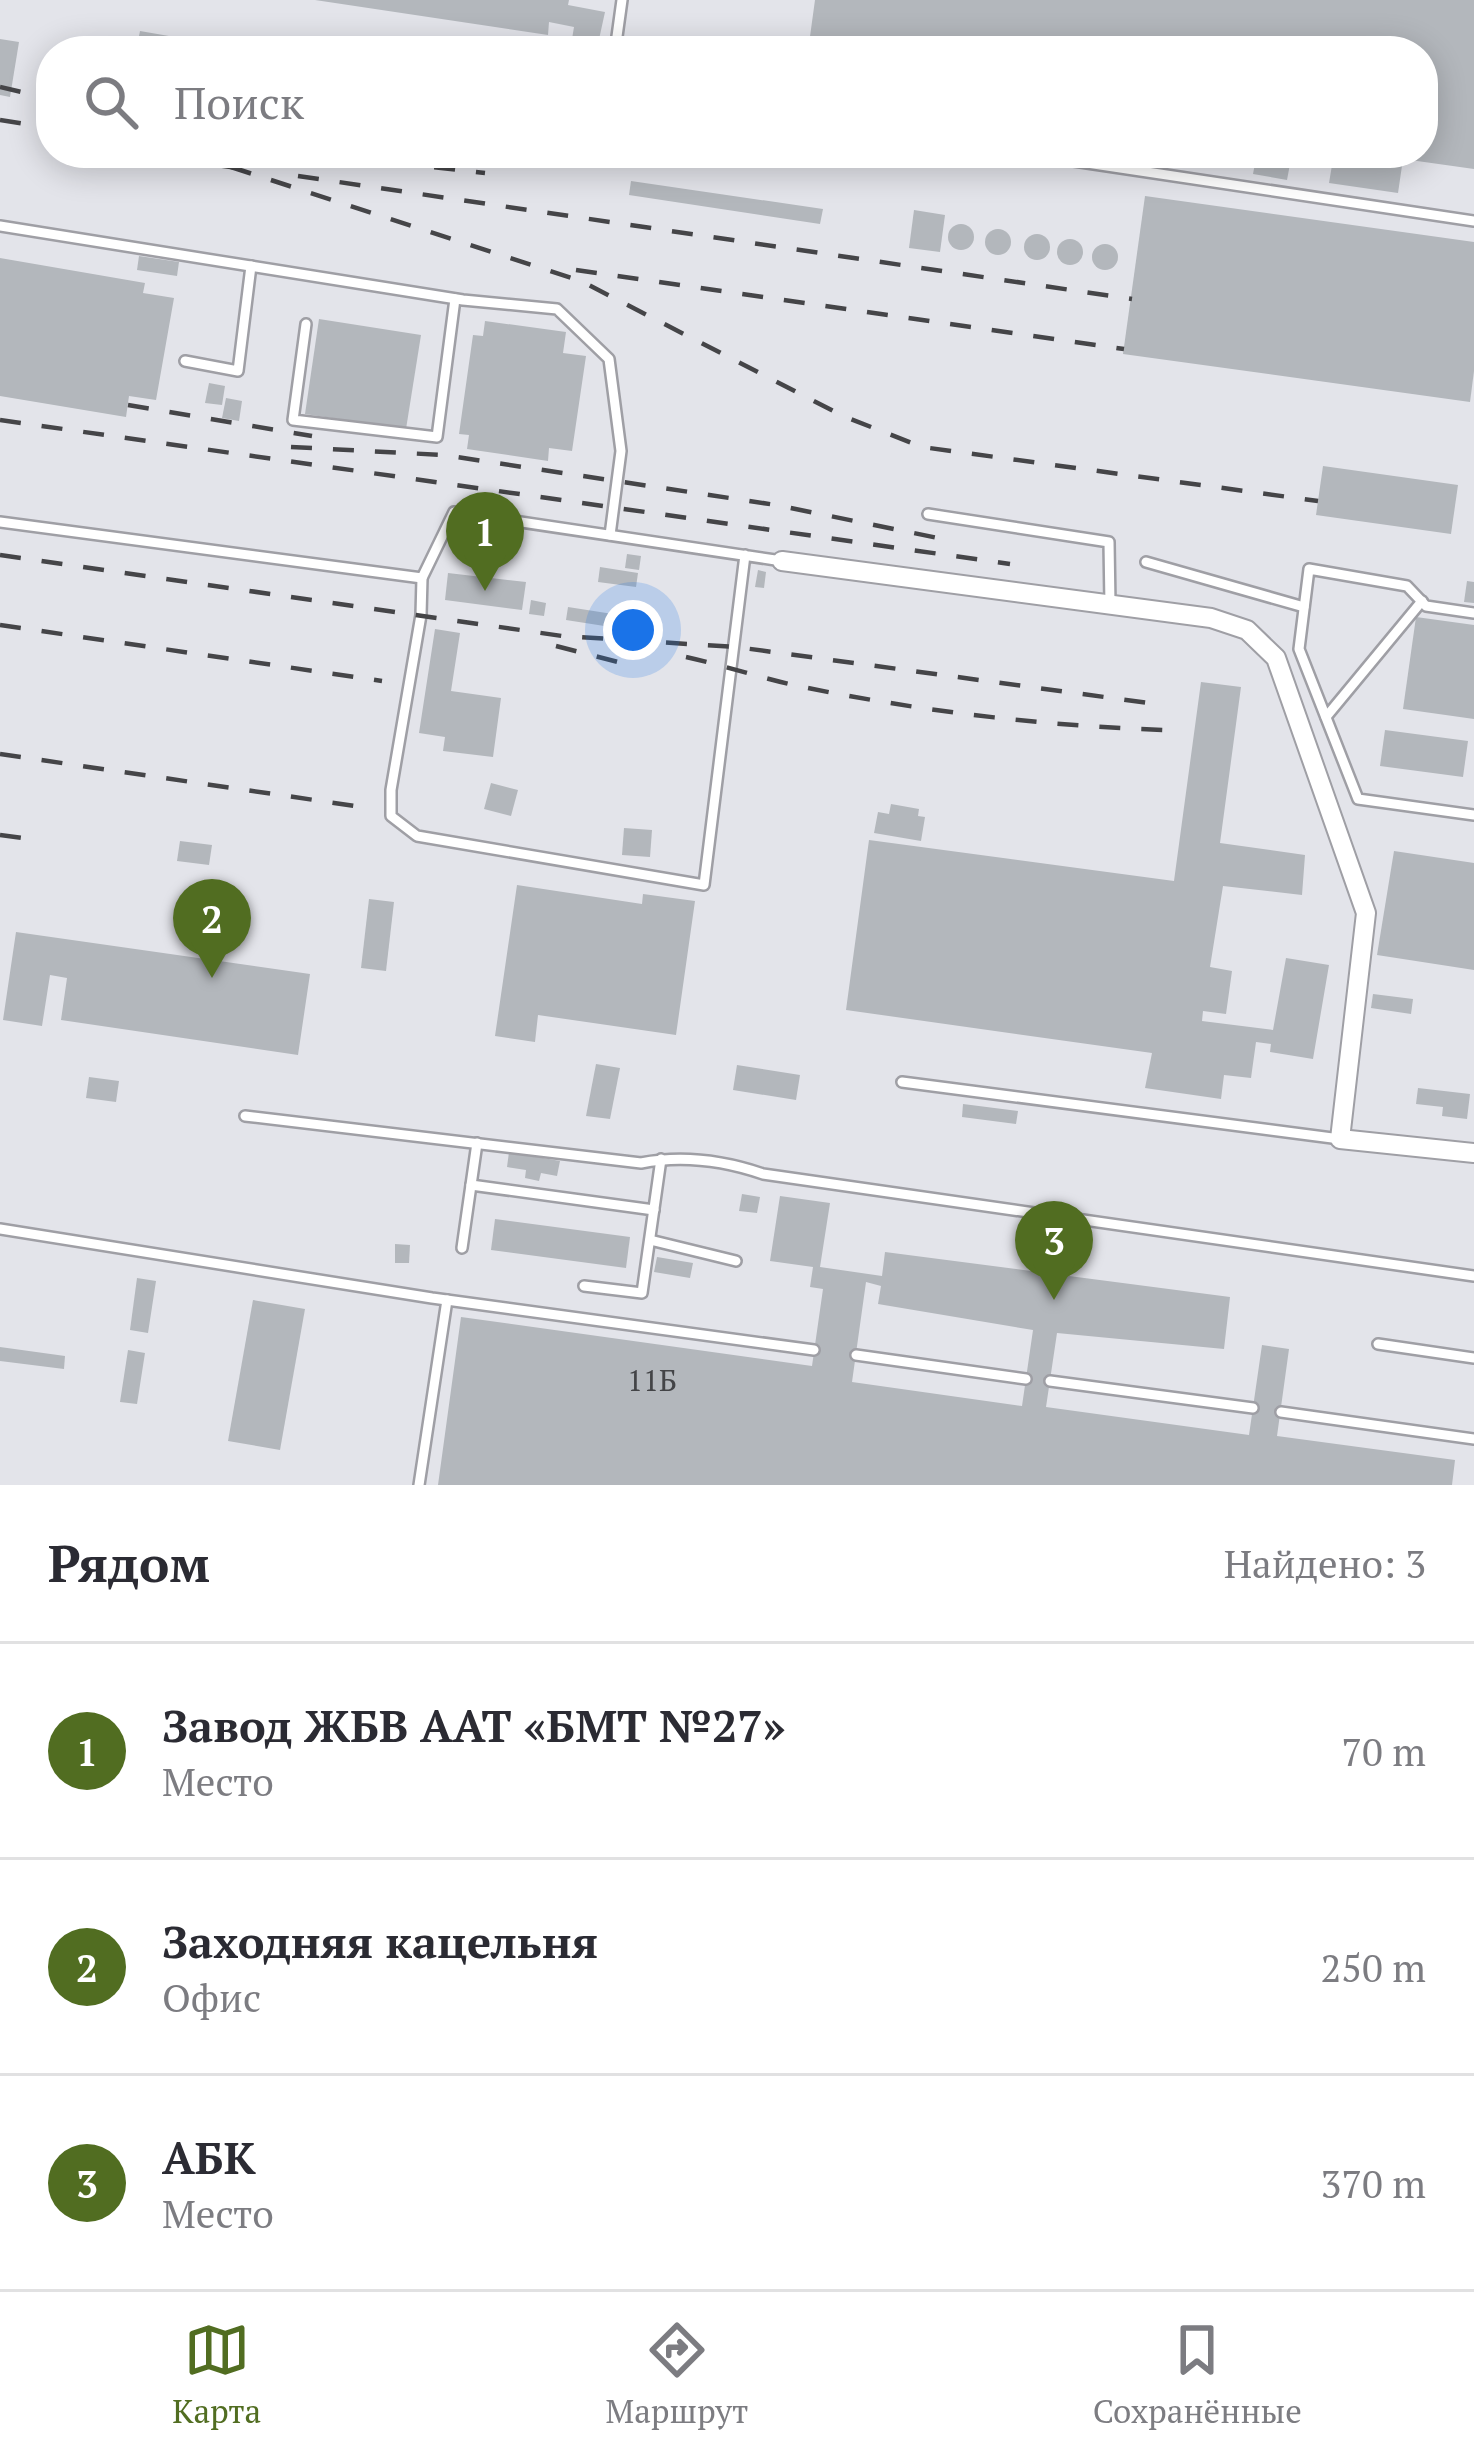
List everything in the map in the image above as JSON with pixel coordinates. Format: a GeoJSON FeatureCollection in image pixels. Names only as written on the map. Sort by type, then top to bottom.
{"type":"FeatureCollection","features":[{"type":"Feature","properties":{"kind":"street"},"geometry":{"type":"LineString","coordinates":[[782,561],[1211,618],[1247,630],[1276,658],[1366,914],[1340,1139],[1474,1153]]}},
{"type":"Feature","properties":{"kind":"lane"},"geometry":{"type":"LineString","coordinates":[[617,36],[622,0]]}},
{"type":"Feature","properties":{"kind":"lane"},"geometry":{"type":"LineString","coordinates":[[1122,168],[1474,220]]}},
{"type":"Feature","properties":{"kind":"lane"},"geometry":{"type":"LineString","coordinates":[[0,226],[455,298],[557,309],[609,359],[621,451],[610,535]]}},
{"type":"Feature","properties":{"kind":"lane"},"geometry":{"type":"LineString","coordinates":[[185,361],[238,371],[251,266]]}},
{"type":"Feature","properties":{"kind":"lane"},"geometry":{"type":"LineString","coordinates":[[306,324],[293,421],[437,436],[455,298]]}},
{"type":"Feature","properties":{"kind":"lane"},"geometry":{"type":"LineString","coordinates":[[745,555],[704,885],[417,836],[391,816],[391,790],[421,615],[422,578],[454,512],[745,555],[782,561]]}},
{"type":"Feature","properties":{"kind":"lane"},"geometry":{"type":"LineString","coordinates":[[928,514],[1109,542],[1109,605]]}},
{"type":"Feature","properties":{"kind":"lane"},"geometry":{"type":"LineString","coordinates":[[0,522],[422,578]]}},
{"type":"Feature","properties":{"kind":"lane"},"geometry":{"type":"LineString","coordinates":[[1146,562],[1304,607]]}},
{"type":"Feature","properties":{"kind":"lane"},"geometry":{"type":"LineString","coordinates":[[1474,613],[1426,606],[1407,586],[1309,569],[1299,649],[1358,799],[1474,815]]}},
{"type":"Feature","properties":{"kind":"lane"},"geometry":{"type":"LineString","coordinates":[[1326,716],[1422,601]]}},
{"type":"Feature","properties":{"kind":"lane"},"geometry":{"type":"LineString","coordinates":[[902,1082],[1340,1139]]}},
{"type":"Feature","properties":{"kind":"lane"},"geometry":{"type":"LineString","coordinates":[[245,1116],[641,1163],[685,1157],[763,1174],[1474,1276]]}},
{"type":"Feature","properties":{"kind":"lane"},"geometry":{"type":"LineString","coordinates":[[462,1248],[477,1143]]}},
{"type":"Feature","properties":{"kind":"lane"},"geometry":{"type":"LineString","coordinates":[[584,1286],[642,1293],[661,1159]]}},
{"type":"Feature","properties":{"kind":"lane"},"geometry":{"type":"LineString","coordinates":[[471,1185],[654,1210]]}},
{"type":"Feature","properties":{"kind":"lane"},"geometry":{"type":"LineString","coordinates":[[0,1229],[447,1300],[814,1350]]}},
{"type":"Feature","properties":{"kind":"lane"},"geometry":{"type":"LineString","coordinates":[[650,1240],[736,1261]]}},
{"type":"Feature","properties":{"kind":"lane"},"geometry":{"type":"LineString","coordinates":[[419,1485],[447,1300]]}},
{"type":"Feature","properties":{"kind":"lane"},"geometry":{"type":"LineString","coordinates":[[1378,1345],[1474,1358]]}},
{"type":"Feature","properties":{"kind":"lane"},"geometry":{"type":"LineString","coordinates":[[856,1355],[1026,1379]]}},
{"type":"Feature","properties":{"kind":"lane"},"geometry":{"type":"LineString","coordinates":[[1050,1381],[1253,1408]]}},
{"type":"Feature","properties":{"kind":"lane"},"geometry":{"type":"LineString","coordinates":[[1281,1412],[1474,1439]]}},
{"type":"Feature","properties":{"kind":"building"},"geometry":{"type":"Polygon","coordinates":[[[315,0],[569,0],[568,5],[605,12],[600,36],[572,36],[574,27],[549,22],[548,35],[315,0]]]}},
{"type":"Feature","properties":{"kind":"building"},"geometry":{"type":"Polygon","coordinates":[[[815,0],[1474,0],[1474,169],[1438,164],[1438,36],[810,36],[815,0]]]}},
{"type":"Feature","properties":{"kind":"building"},"geometry":{"type":"Polygon","coordinates":[[[0,39],[19,42],[10,97],[0,95],[0,39]]]}},
{"type":"Feature","properties":{"kind":"building"},"geometry":{"type":"Polygon","coordinates":[[[1254,168],[1289,168],[1287,180],[1253,174],[1254,168]]]}},
{"type":"Feature","properties":{"kind":"building"},"geometry":{"type":"Polygon","coordinates":[[[1332,168],[1402,168],[1398,193],[1329,183],[1332,168]]]}},
{"type":"Feature","properties":{"kind":"building"},"geometry":{"type":"Polygon","coordinates":[[[631,181],[823,209],[820,224],[629,195],[631,181]]]}},
{"type":"Feature","properties":{"kind":"building"},"geometry":{"type":"Polygon","coordinates":[[[1145,196],[1474,242],[1470,402],[1123,354],[1145,196]]]}},
{"type":"Feature","properties":{"kind":"building"},"geometry":{"type":"Polygon","coordinates":[[[914,210],[945,215],[940,252],[909,248],[914,210]]]}},
{"type":"Feature","properties":{"kind":"building"},"geometry":{"type":"Polygon","coordinates":[[[961,224],[974,237],[961,250],[948,237],[961,224]]]}},
{"type":"Feature","properties":{"kind":"building"},"geometry":{"type":"Polygon","coordinates":[[[998,229],[1011,242],[998,255],[985,242],[998,229]]]}},
{"type":"Feature","properties":{"kind":"building"},"geometry":{"type":"Polygon","coordinates":[[[1037,234],[1050,247],[1037,260],[1024,247],[1037,234]]]}},
{"type":"Feature","properties":{"kind":"building"},"geometry":{"type":"Polygon","coordinates":[[[1070,239],[1083,252],[1070,265],[1057,252],[1070,239]]]}},
{"type":"Feature","properties":{"kind":"building"},"geometry":{"type":"Polygon","coordinates":[[[1105,244],[1118,257],[1105,270],[1092,257],[1105,244]]]}},
{"type":"Feature","properties":{"kind":"building"},"geometry":{"type":"Polygon","coordinates":[[[139,256],[179,262],[177,276],[137,270],[139,256]]]}},
{"type":"Feature","properties":{"kind":"building"},"geometry":{"type":"Polygon","coordinates":[[[0,258],[145,283],[143,293],[174,298],[156,400],[129,396],[126,417],[0,396],[0,258]]]}},
{"type":"Feature","properties":{"kind":"building"},"geometry":{"type":"Polygon","coordinates":[[[319,319],[421,335],[406,429],[305,414],[319,319]]]}},
{"type":"Feature","properties":{"kind":"building"},"geometry":{"type":"Polygon","coordinates":[[[485,321],[566,332],[563,353],[586,356],[572,451],[549,448],[548,461],[467,449],[469,435],[459,434],[473,335],[483,336],[485,321]]]}},
{"type":"Feature","properties":{"kind":"building"},"geometry":{"type":"Polygon","coordinates":[[[209,383],[225,386],[222,405],[205,403],[209,383]]]}},
{"type":"Feature","properties":{"kind":"building"},"geometry":{"type":"Polygon","coordinates":[[[226,398],[242,401],[239,421],[222,418],[226,398]]]}},
{"type":"Feature","properties":{"kind":"building"},"geometry":{"type":"Polygon","coordinates":[[[1323,466],[1458,485],[1451,534],[1316,515],[1323,466]]]}},
{"type":"Feature","properties":{"kind":"building"},"geometry":{"type":"Polygon","coordinates":[[[627,554],[641,556],[639,570],[625,568],[627,554]]]}},
{"type":"Feature","properties":{"kind":"building"},"geometry":{"type":"Polygon","coordinates":[[[600,567],[638,573],[636,587],[598,582],[600,567]]]}},
{"type":"Feature","properties":{"kind":"building"},"geometry":{"type":"Polygon","coordinates":[[[758,570],[766,572],[764,588],[755,587],[758,570]]]}},
{"type":"Feature","properties":{"kind":"building"},"geometry":{"type":"Polygon","coordinates":[[[448,573],[526,582],[522,610],[445,600],[448,573]]]}},
{"type":"Feature","properties":{"kind":"building"},"geometry":{"type":"Polygon","coordinates":[[[1467,581],[1474,582],[1474,603],[1464,602],[1467,581]]]}},
{"type":"Feature","properties":{"kind":"building"},"geometry":{"type":"Polygon","coordinates":[[[531,600],[546,603],[544,616],[529,614],[531,600]]]}},
{"type":"Feature","properties":{"kind":"building"},"geometry":{"type":"Polygon","coordinates":[[[568,607],[632,617],[630,630],[566,620],[568,607]]]}},
{"type":"Feature","properties":{"kind":"building"},"geometry":{"type":"Polygon","coordinates":[[[1416,617],[1474,625],[1474,719],[1403,709],[1416,617]]]}},
{"type":"Feature","properties":{"kind":"building"},"geometry":{"type":"Polygon","coordinates":[[[435,629],[460,633],[451,691],[501,698],[493,757],[443,751],[445,737],[419,733],[435,629]]]}},
{"type":"Feature","properties":{"kind":"building"},"geometry":{"type":"Polygon","coordinates":[[[1201,682],[1241,687],[1220,843],[1305,855],[1302,895],[1223,886],[1210,967],[1232,971],[1226,1014],[1203,1011],[1202,1021],[1273,1030],[1286,958],[1329,965],[1313,1059],[1270,1052],[1271,1044],[1256,1042],[1251,1078],[1224,1075],[1221,1099],[1145,1088],[1152,1053],[846,1010],[869,840],[1174,881],[1201,682]]]}},
{"type":"Feature","properties":{"kind":"building"},"geometry":{"type":"Polygon","coordinates":[[[1385,730],[1468,741],[1463,777],[1380,766],[1385,730]]]}},
{"type":"Feature","properties":{"kind":"building"},"geometry":{"type":"Polygon","coordinates":[[[491,783],[518,790],[511,816],[484,809],[491,783]]]}},
{"type":"Feature","properties":{"kind":"building"},"geometry":{"type":"Polygon","coordinates":[[[891,804],[919,809],[918,816],[925,817],[921,841],[874,833],[878,812],[889,814],[891,804]]]}},
{"type":"Feature","properties":{"kind":"building"},"geometry":{"type":"Polygon","coordinates":[[[624,828],[652,830],[650,857],[622,855],[624,828]]]}},
{"type":"Feature","properties":{"kind":"building"},"geometry":{"type":"Polygon","coordinates":[[[180,841],[212,845],[209,865],[177,861],[180,841]]]}},
{"type":"Feature","properties":{"kind":"building"},"geometry":{"type":"Polygon","coordinates":[[[1394,851],[1474,863],[1474,970],[1377,955],[1394,851]]]}},
{"type":"Feature","properties":{"kind":"building"},"geometry":{"type":"Polygon","coordinates":[[[517,885],[642,904],[643,894],[695,901],[676,1035],[538,1015],[535,1042],[495,1036],[517,885]]]}},
{"type":"Feature","properties":{"kind":"building"},"geometry":{"type":"Polygon","coordinates":[[[369,899],[394,902],[386,971],[361,968],[369,899]]]}},
{"type":"Feature","properties":{"kind":"building"},"geometry":{"type":"Polygon","coordinates":[[[16,932],[310,974],[298,1055],[61,1020],[67,978],[50,975],[42,1026],[3,1020],[16,932]]]}},
{"type":"Feature","properties":{"kind":"building"},"geometry":{"type":"Polygon","coordinates":[[[1373,994],[1413,999],[1411,1014],[1371,1008],[1373,994]]]}},
{"type":"Feature","properties":{"kind":"building"},"geometry":{"type":"Polygon","coordinates":[[[596,1064],[620,1068],[610,1119],[586,1116],[596,1064]]]}},
{"type":"Feature","properties":{"kind":"building"},"geometry":{"type":"Polygon","coordinates":[[[737,1065],[800,1075],[796,1100],[733,1090],[737,1065]]]}},
{"type":"Feature","properties":{"kind":"building"},"geometry":{"type":"Polygon","coordinates":[[[89,1077],[119,1081],[116,1102],[86,1098],[89,1077]]]}},
{"type":"Feature","properties":{"kind":"building"},"geometry":{"type":"Polygon","coordinates":[[[1418,1088],[1470,1094],[1467,1119],[1442,1116],[1443,1107],[1416,1104],[1418,1088]]]}},
{"type":"Feature","properties":{"kind":"building"},"geometry":{"type":"Polygon","coordinates":[[[963,1104],[1018,1111],[1016,1124],[962,1117],[963,1104]]]}},
{"type":"Feature","properties":{"kind":"building"},"geometry":{"type":"Polygon","coordinates":[[[509,1152],[560,1161],[557,1176],[541,1173],[539,1181],[525,1178],[526,1170],[507,1167],[509,1152]]]}},
{"type":"Feature","properties":{"kind":"building"},"geometry":{"type":"Polygon","coordinates":[[[742,1194],[760,1197],[757,1213],[739,1211],[742,1194]]]}},
{"type":"Feature","properties":{"kind":"building"},"geometry":{"type":"Polygon","coordinates":[[[780,1196],[830,1203],[820,1267],[882,1276],[885,1252],[1230,1297],[1224,1349],[1057,1333],[1046,1407],[1249,1435],[1262,1345],[1289,1349],[1277,1436],[1455,1460],[1452,1485],[438,1485],[461,1317],[812,1366],[823,1289],[810,1287],[813,1267],[770,1261],[780,1196]],[[866,1282],[852,1382],[1022,1406],[1033,1330],[878,1304],[881,1286],[866,1282]]]}},
{"type":"Feature","properties":{"kind":"building"},"geometry":{"type":"Polygon","coordinates":[[[495,1219],[630,1237],[626,1268],[491,1250],[495,1219]]]}},
{"type":"Feature","properties":{"kind":"building"},"geometry":{"type":"Polygon","coordinates":[[[395,1244],[410,1245],[409,1263],[395,1263],[395,1244]]]}},
{"type":"Feature","properties":{"kind":"building"},"geometry":{"type":"Polygon","coordinates":[[[657,1257],[693,1263],[690,1278],[654,1272],[657,1257]]]}},
{"type":"Feature","properties":{"kind":"building"},"geometry":{"type":"Polygon","coordinates":[[[137,1278],[156,1281],[148,1333],[130,1330],[137,1278]]]}},
{"type":"Feature","properties":{"kind":"building"},"geometry":{"type":"Polygon","coordinates":[[[253,1300],[305,1309],[280,1450],[228,1441],[253,1300]]]}},
{"type":"Feature","properties":{"kind":"building"},"geometry":{"type":"Polygon","coordinates":[[[0,1347],[65,1356],[64,1369],[0,1361],[0,1347]]]}},
{"type":"Feature","properties":{"kind":"building"},"geometry":{"type":"Polygon","coordinates":[[[128,1350],[145,1353],[137,1404],[120,1402],[128,1350]]]}},
{"type":"Feature","properties":{"kind":"railway"},"geometry":{"type":"LineString","coordinates":[[0,87],[36,95]]}},
{"type":"Feature","properties":{"kind":"railway"},"geometry":{"type":"LineString","coordinates":[[0,120],[36,126]]}},
{"type":"Feature","properties":{"kind":"railway"},"geometry":{"type":"LineString","coordinates":[[234,168],[581,281],[843,416],[922,447],[1318,501]]}},
{"type":"Feature","properties":{"kind":"railway"},"geometry":{"type":"LineString","coordinates":[[237,168],[244,169]]}},
{"type":"Feature","properties":{"kind":"railway"},"geometry":{"type":"LineString","coordinates":[[441,168],[485,173]]}},
{"type":"Feature","properties":{"kind":"railway"},"geometry":{"type":"LineString","coordinates":[[298,176],[1132,299]]}},
{"type":"Feature","properties":{"kind":"railway"},"geometry":{"type":"LineString","coordinates":[[576,270],[1124,349]]}},
{"type":"Feature","properties":{"kind":"railway"},"geometry":{"type":"LineString","coordinates":[[128,405],[312,436]]}},
{"type":"Feature","properties":{"kind":"railway"},"geometry":{"type":"LineString","coordinates":[[0,420],[1010,564]]}},
{"type":"Feature","properties":{"kind":"railway"},"geometry":{"type":"LineString","coordinates":[[291,447],[443,455],[776,505],[938,538]]}},
{"type":"Feature","properties":{"kind":"railway"},"geometry":{"type":"LineString","coordinates":[[0,555],[562,636],[736,647],[1156,704]]}},
{"type":"Feature","properties":{"kind":"railway"},"geometry":{"type":"LineString","coordinates":[[0,625],[382,681]]}},
{"type":"Feature","properties":{"kind":"railway"},"geometry":{"type":"LineString","coordinates":[[556,646],[622,663]]}},
{"type":"Feature","properties":{"kind":"railway"},"geometry":{"type":"LineString","coordinates":[[686,657],[788,684],[892,703],[1028,721],[1164,730]]}},
{"type":"Feature","properties":{"kind":"railway"},"geometry":{"type":"LineString","coordinates":[[0,754],[362,807]]}},
{"type":"Feature","properties":{"kind":"railway"},"geometry":{"type":"LineString","coordinates":[[0,835],[38,840]]}},
{"type":"Feature","properties":{"kind":"place","name":"Завод ЖБВ ААТ «БМТ №27»"},"geometry":{"type":"Point","coordinates":[485,591]}},
{"type":"Feature","properties":{"kind":"place","name":"Заходняя кацельня"},"geometry":{"type":"Point","coordinates":[212,978]}},
{"type":"Feature","properties":{"kind":"place","name":"АБК"},"geometry":{"type":"Point","coordinates":[1054,1300]}}]}
